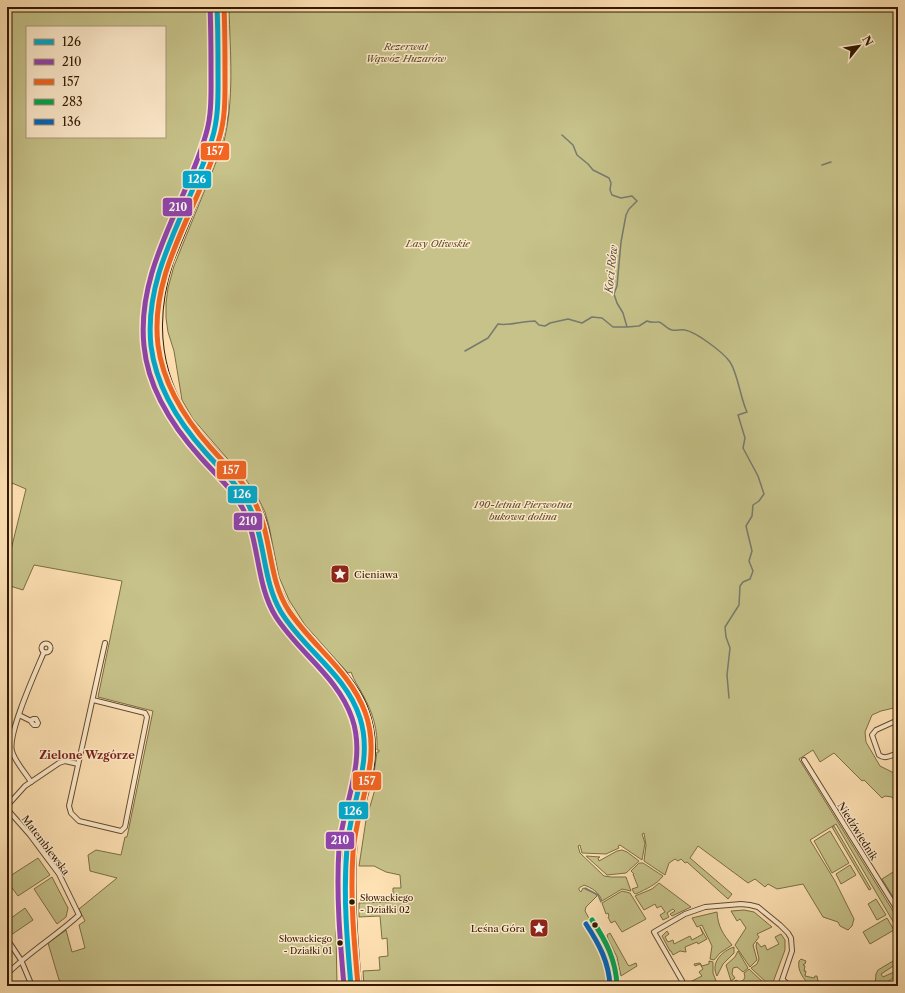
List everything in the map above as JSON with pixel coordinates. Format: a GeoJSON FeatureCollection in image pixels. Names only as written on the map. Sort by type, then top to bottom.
{"type":"FeatureCollection","features":[{"type":"Feature","properties":{"kind":"main road"},"geometry":{"type":"LineString","coordinates":[[217,7],[218,110],[216,125],[207,154],[164,256],[157,277],[150,310],[150,342],[156,373],[170,406],[185,429],[239,490],[250,508],[261,540],[267,579],[281,612],[300,636],[344,685],[353,699],[360,717],[364,731],[366,753],[361,780],[348,830],[346,853],[346,912],[351,986]]}},
{"type":"Feature","properties":{"kind":"main road"},"geometry":{"type":"LineString","coordinates":[[224,7],[225,102],[222,132],[164,279],[159,311],[159,341],[166,375],[183,412],[197,432],[243,484],[254,501],[262,518],[267,535],[275,583],[285,605],[303,629],[350,681],[360,698],[368,720],[372,743],[371,766],[368,784],[357,824],[353,855],[353,913],[358,986]]}},
{"type":"Feature","properties":{"kind":"street"},"geometry":{"type":"LineString","coordinates":[[93,700],[145,713],[147,715],[124,830],[118,831],[79,821],[72,815],[69,804],[105,643]]}},
{"type":"Feature","properties":{"kind":"street"},"geometry":{"type":"LineString","coordinates":[[31,782],[14,757],[11,748],[11,737],[44,652]]}},
{"type":"Feature","properties":{"kind":"street"},"geometry":{"type":"LineString","coordinates":[[19,715],[31,721]]}},
{"type":"Feature","properties":{"kind":"street"},"geometry":{"type":"LineString","coordinates":[[898,720],[872,733],[872,738],[879,755],[886,758],[898,753]]}},
{"type":"Feature","properties":{"kind":"street","name":"Niedźwiednik"},"geometry":{"type":"LineString","coordinates":[[804,760],[898,911]]}},
{"type":"Feature","properties":{"kind":"street"},"geometry":{"type":"LineString","coordinates":[[7,806],[21,790],[61,762],[65,761],[78,764]]}},
{"type":"Feature","properties":{"kind":"street","name":"Matemblewska"},"geometry":{"type":"LineString","coordinates":[[7,809],[30,835],[59,874],[79,915],[60,932],[21,960]]}},
{"type":"Feature","properties":{"kind":"street"},"geometry":{"type":"LineString","coordinates":[[685,986],[654,932],[695,910],[705,907],[746,904],[758,907],[788,933],[792,942],[792,951],[780,986]]}},
{"type":"Feature","properties":{"kind":"street"},"geometry":{"type":"LineString","coordinates":[[592,920],[613,957],[617,973],[617,986]]}},
{"type":"Feature","properties":{"kind":"street"},"geometry":{"type":"LineString","coordinates":[[7,939],[21,960],[32,986]]}},
{"type":"Feature","properties":{"kind":"street"},"geometry":{"type":"LineString","coordinates":[[7,974],[21,960]]}},
{"type":"Feature","properties":{"kind":"street"},"geometry":{"type":"LineString","coordinates":[[783,980],[790,986]]}},
{"type":"Feature","properties":{"kind":"green space"},"geometry":{"type":"Polygon","coordinates":[[[7,7],[214,7],[216,76],[214,111],[211,128],[207,145],[159,261],[148,302],[146,332],[142,338],[142,345],[149,353],[157,386],[165,406],[182,431],[228,482],[247,508],[257,534],[266,587],[279,615],[289,629],[342,688],[356,713],[363,750],[359,778],[345,828],[336,933],[337,986],[67,986],[59,980],[48,943],[66,930],[72,952],[85,948],[79,925],[85,921],[79,909],[117,878],[90,871],[88,855],[96,850],[121,855],[125,837],[127,837],[153,711],[98,697],[122,581],[34,565],[23,590],[7,585],[7,566],[26,489],[12,483],[7,510],[7,7]]]}},
{"type":"Feature","properties":{"kind":"green space"},"geometry":{"type":"Polygon","coordinates":[[[220,7],[222,95],[221,121],[215,146],[162,277],[154,333],[152,333],[154,307],[159,282],[176,235],[207,164],[217,133],[220,113],[221,86],[220,7]]]}},
{"type":"Feature","properties":{"kind":"green space","name":"Lasy Oliwskie"},"geometry":{"type":"Polygon","coordinates":[[[229,7],[898,7],[898,707],[872,715],[865,732],[866,742],[880,766],[898,775],[898,808],[892,797],[885,796],[882,798],[864,780],[862,781],[834,753],[820,762],[813,750],[799,759],[898,919],[898,930],[836,824],[810,840],[835,881],[854,919],[852,926],[848,930],[840,926],[838,922],[823,917],[803,884],[777,889],[768,884],[765,887],[755,879],[748,883],[698,846],[690,858],[732,894],[728,899],[687,862],[685,863],[681,859],[678,861],[675,859],[669,863],[665,875],[644,861],[646,845],[644,833],[642,834],[645,843],[642,860],[620,845],[618,846],[619,848],[606,854],[582,853],[580,845],[578,846],[580,853],[604,876],[626,877],[631,891],[622,889],[602,901],[597,893],[590,888],[584,885],[579,888],[581,892],[583,888],[596,894],[597,896],[586,907],[585,911],[611,959],[614,986],[364,986],[363,971],[380,970],[379,957],[388,956],[387,938],[382,939],[380,916],[359,917],[359,903],[393,902],[393,888],[401,888],[400,875],[386,872],[374,866],[359,866],[366,820],[376,786],[373,784],[373,780],[377,752],[379,752],[379,750],[377,750],[377,736],[372,715],[367,702],[351,672],[348,673],[305,625],[289,600],[279,577],[265,512],[256,494],[246,480],[193,419],[182,400],[174,351],[168,332],[166,318],[168,288],[174,266],[223,145],[227,128],[231,76],[229,7]]]}},
{"type":"Feature","properties":{"kind":"green space"},"geometry":{"type":"Polygon","coordinates":[[[154,348],[164,381],[174,403],[194,433],[234,477],[248,495],[258,515],[264,540],[258,517],[252,505],[243,492],[181,419],[160,373],[154,348]]]}},
{"type":"Feature","properties":{"kind":"green space"},"geometry":{"type":"Polygon","coordinates":[[[271,579],[285,610],[342,676],[355,694],[364,714],[368,731],[369,758],[350,868],[350,925],[348,912],[351,828],[366,766],[367,739],[365,726],[361,711],[346,683],[292,622],[276,596],[271,579]]]}},
{"type":"Feature","properties":{"kind":"green space"},"geometry":{"type":"Polygon","coordinates":[[[834,826],[871,889],[869,890],[832,827],[834,826]]]}},
{"type":"Feature","properties":{"kind":"green space"},"geometry":{"type":"Polygon","coordinates":[[[830,831],[849,863],[832,873],[814,841],[830,831]]]}},
{"type":"Feature","properties":{"kind":"green space"},"geometry":{"type":"Polygon","coordinates":[[[622,850],[639,861],[626,873],[607,875],[586,856],[600,857],[598,858],[599,861],[617,851],[622,850]]]}},
{"type":"Feature","properties":{"kind":"green space"},"geometry":{"type":"Polygon","coordinates":[[[38,858],[50,875],[18,896],[10,885],[7,887],[7,878],[38,858]]]}},
{"type":"Feature","properties":{"kind":"green space"},"geometry":{"type":"Polygon","coordinates":[[[639,863],[643,863],[663,876],[654,884],[636,894],[632,889],[638,887],[634,874],[631,871],[639,863]]]}},
{"type":"Feature","properties":{"kind":"green space"},"geometry":{"type":"Polygon","coordinates":[[[850,865],[856,875],[841,884],[836,874],[850,865]]]}},
{"type":"Feature","properties":{"kind":"green space"},"geometry":{"type":"Polygon","coordinates":[[[898,869],[898,905],[882,879],[898,869]]]}},
{"type":"Feature","properties":{"kind":"green space"},"geometry":{"type":"Polygon","coordinates":[[[52,877],[68,908],[66,917],[57,924],[34,889],[52,877]]]}},
{"type":"Feature","properties":{"kind":"green space"},"geometry":{"type":"Polygon","coordinates":[[[659,883],[691,907],[672,916],[670,914],[675,911],[673,909],[667,913],[669,917],[663,920],[660,915],[665,912],[661,906],[657,908],[655,904],[644,910],[635,896],[652,889],[659,883]]]}},
{"type":"Feature","properties":{"kind":"green space"},"geometry":{"type":"Polygon","coordinates":[[[622,891],[630,893],[646,919],[622,932],[615,921],[611,923],[608,913],[606,914],[602,903],[622,891]]]}},
{"type":"Feature","properties":{"kind":"green space"},"geometry":{"type":"Polygon","coordinates":[[[876,899],[886,915],[877,920],[868,904],[876,899]]]}},
{"type":"Feature","properties":{"kind":"green space"},"geometry":{"type":"Polygon","coordinates":[[[25,908],[33,920],[11,935],[7,929],[7,921],[25,908]]]}},
{"type":"Feature","properties":{"kind":"green space"},"geometry":{"type":"Polygon","coordinates":[[[744,910],[754,912],[772,927],[757,934],[759,937],[753,945],[757,960],[750,967],[735,945],[746,928],[740,919],[737,921],[731,911],[744,910]]]}},
{"type":"Feature","properties":{"kind":"green space"},"geometry":{"type":"Polygon","coordinates":[[[717,912],[718,922],[732,945],[720,953],[714,960],[710,959],[712,946],[702,925],[697,927],[692,918],[717,912]]]}},
{"type":"Feature","properties":{"kind":"green space"},"geometry":{"type":"Polygon","coordinates":[[[887,918],[894,930],[870,944],[863,932],[887,918]]]}},
{"type":"Feature","properties":{"kind":"green space"},"geometry":{"type":"Polygon","coordinates":[[[700,927],[707,939],[698,944],[697,942],[685,947],[686,952],[680,951],[673,955],[662,936],[667,931],[669,934],[665,937],[668,942],[673,940],[674,944],[690,936],[692,940],[703,934],[700,927]]]}},
{"type":"Feature","properties":{"kind":"green space"},"geometry":{"type":"Polygon","coordinates":[[[610,933],[628,965],[629,966],[636,963],[637,966],[621,976],[617,957],[608,939],[607,935],[610,933]]]}},
{"type":"Feature","properties":{"kind":"green space"},"geometry":{"type":"Polygon","coordinates":[[[781,934],[785,940],[785,950],[772,985],[768,984],[751,968],[757,964],[759,959],[756,946],[757,942],[761,947],[765,945],[767,950],[779,944],[775,937],[781,934]]]}},
{"type":"Feature","properties":{"kind":"green space"},"geometry":{"type":"Polygon","coordinates":[[[734,947],[734,953],[723,964],[717,976],[715,967],[718,958],[725,951],[734,947]]]}},
{"type":"Feature","properties":{"kind":"green space"},"geometry":{"type":"Polygon","coordinates":[[[738,951],[748,968],[743,972],[737,967],[733,968],[732,974],[735,978],[731,981],[726,965],[735,957],[738,951]]]}},
{"type":"Feature","properties":{"kind":"green space"},"geometry":{"type":"Polygon","coordinates":[[[898,958],[898,963],[881,974],[883,977],[894,972],[898,976],[898,981],[897,982],[894,977],[886,983],[887,986],[875,986],[876,974],[878,970],[898,958]]]}},
{"type":"Feature","properties":{"kind":"green space"},"geometry":{"type":"Polygon","coordinates":[[[801,959],[806,961],[803,965],[805,966],[804,971],[806,971],[805,976],[814,978],[817,976],[819,986],[810,986],[803,978],[799,968],[799,961],[801,959]]]}},
{"type":"Feature","properties":{"kind":"green space"},"geometry":{"type":"Polygon","coordinates":[[[709,961],[713,962],[713,973],[718,986],[691,986],[688,983],[702,976],[699,972],[703,969],[700,964],[695,966],[694,964],[700,963],[702,966],[709,964],[709,961]]]}},
{"type":"Feature","properties":{"kind":"green space"},"geometry":{"type":"Polygon","coordinates":[[[749,969],[766,986],[740,986],[733,983],[736,980],[739,982],[743,980],[745,978],[744,973],[749,969]]]}},
{"type":"Feature","properties":{"kind":"waterway","name":"Koci Rów"},"geometry":{"type":"LineString","coordinates":[[562,135],[573,145],[577,155],[593,170],[609,178],[612,195],[621,198],[632,196],[637,201],[629,209],[626,215],[621,242],[617,286],[614,294],[623,313],[627,327],[639,326],[647,321],[659,322],[672,330],[683,330],[696,334],[709,343],[722,353],[733,367],[747,412],[738,415],[745,438],[743,448],[758,476],[764,494],[759,501],[753,505],[752,516],[746,526],[752,551],[749,561],[753,571],[750,579],[743,582],[740,586],[739,605],[725,627],[726,637],[730,648],[727,675],[729,698]]}},
{"type":"Feature","properties":{"kind":"waterway"},"geometry":{"type":"LineString","coordinates":[[822,165],[831,162]]}},
{"type":"Feature","properties":{"kind":"waterway"},"geometry":{"type":"LineString","coordinates":[[465,351],[488,338],[498,324],[535,321],[539,325],[545,326],[550,323],[568,319],[582,323],[592,317],[602,318],[613,327],[626,327]]}},
{"type":"Feature","properties":{"kind":"waterway"},"geometry":{"type":"LineString","coordinates":[[585,888],[598,895],[601,902]]}},
{"type":"Feature","properties":{"kind":"transit line","name":"210"},"geometry":{"type":"LineString","coordinates":[[210,7],[211,95],[208,126],[187,186],[164,237],[155,263],[148,290],[144,317],[144,346],[146,362],[156,392],[172,420],[191,446],[230,489],[240,503],[253,537],[265,592],[276,617],[285,630],[328,678],[346,703],[352,718],[356,734],[356,767],[341,832],[338,865],[339,917],[344,986]]}},
{"type":"Feature","properties":{"kind":"transit line","name":"126"},"geometry":{"type":"LineString","coordinates":[[217,7],[218,97],[214,131],[203,165],[161,266],[154,292],[150,318],[151,346],[163,390],[178,417],[206,453],[235,484],[249,506],[258,532],[270,587],[281,612],[290,626],[345,688],[354,702],[360,718],[364,734],[363,767],[349,832],[345,882],[351,986]]}},
{"type":"Feature","properties":{"kind":"transit line","name":"157"},"geometry":{"type":"LineString","coordinates":[[224,7],[225,97],[221,131],[210,165],[168,265],[161,291],[157,318],[158,345],[170,387],[184,413],[201,437],[240,479],[254,501],[264,528],[277,585],[289,611],[341,672],[358,697],[365,712],[370,730],[370,765],[355,835],[352,870],[353,919],[358,985]]}},
{"type":"Feature","properties":{"kind":"transit line","name":"283"},"geometry":{"type":"LineString","coordinates":[[592,920],[609,951],[615,968],[617,986]]}},
{"type":"Feature","properties":{"kind":"transit line","name":"136"},"geometry":{"type":"LineString","coordinates":[[586,924],[605,961],[608,969],[610,986]]}},
{"type":"Feature","properties":{"kind":"place","name":"Cieniawa"},"geometry":{"type":"Point","coordinates":[340,574]}},
{"type":"Feature","properties":{"kind":"place","name":"Słowackiego - Działki 02"},"geometry":{"type":"Point","coordinates":[352,902]}},
{"type":"Feature","properties":{"kind":"place","name":"Leśna Góra"},"geometry":{"type":"Point","coordinates":[539,928]}},
{"type":"Feature","properties":{"kind":"place","name":"Słowackiego - Działki 01"},"geometry":{"type":"Point","coordinates":[340,943]}},
{"type":"Feature","properties":{"kind":"district","name":"Zielone Wzgórze"},"geometry":{"type":"Point","coordinates":[87,755]}},
{"type":"Feature","properties":{"kind":"park label","name":"Rezerwat Wąwóz Huzarów"},"geometry":{"type":"Point","coordinates":[406,52]}},
{"type":"Feature","properties":{"kind":"park label","name":"190-letnia Pierwotna bukowa dolina"},"geometry":{"type":"Point","coordinates":[523,510]}}]}
